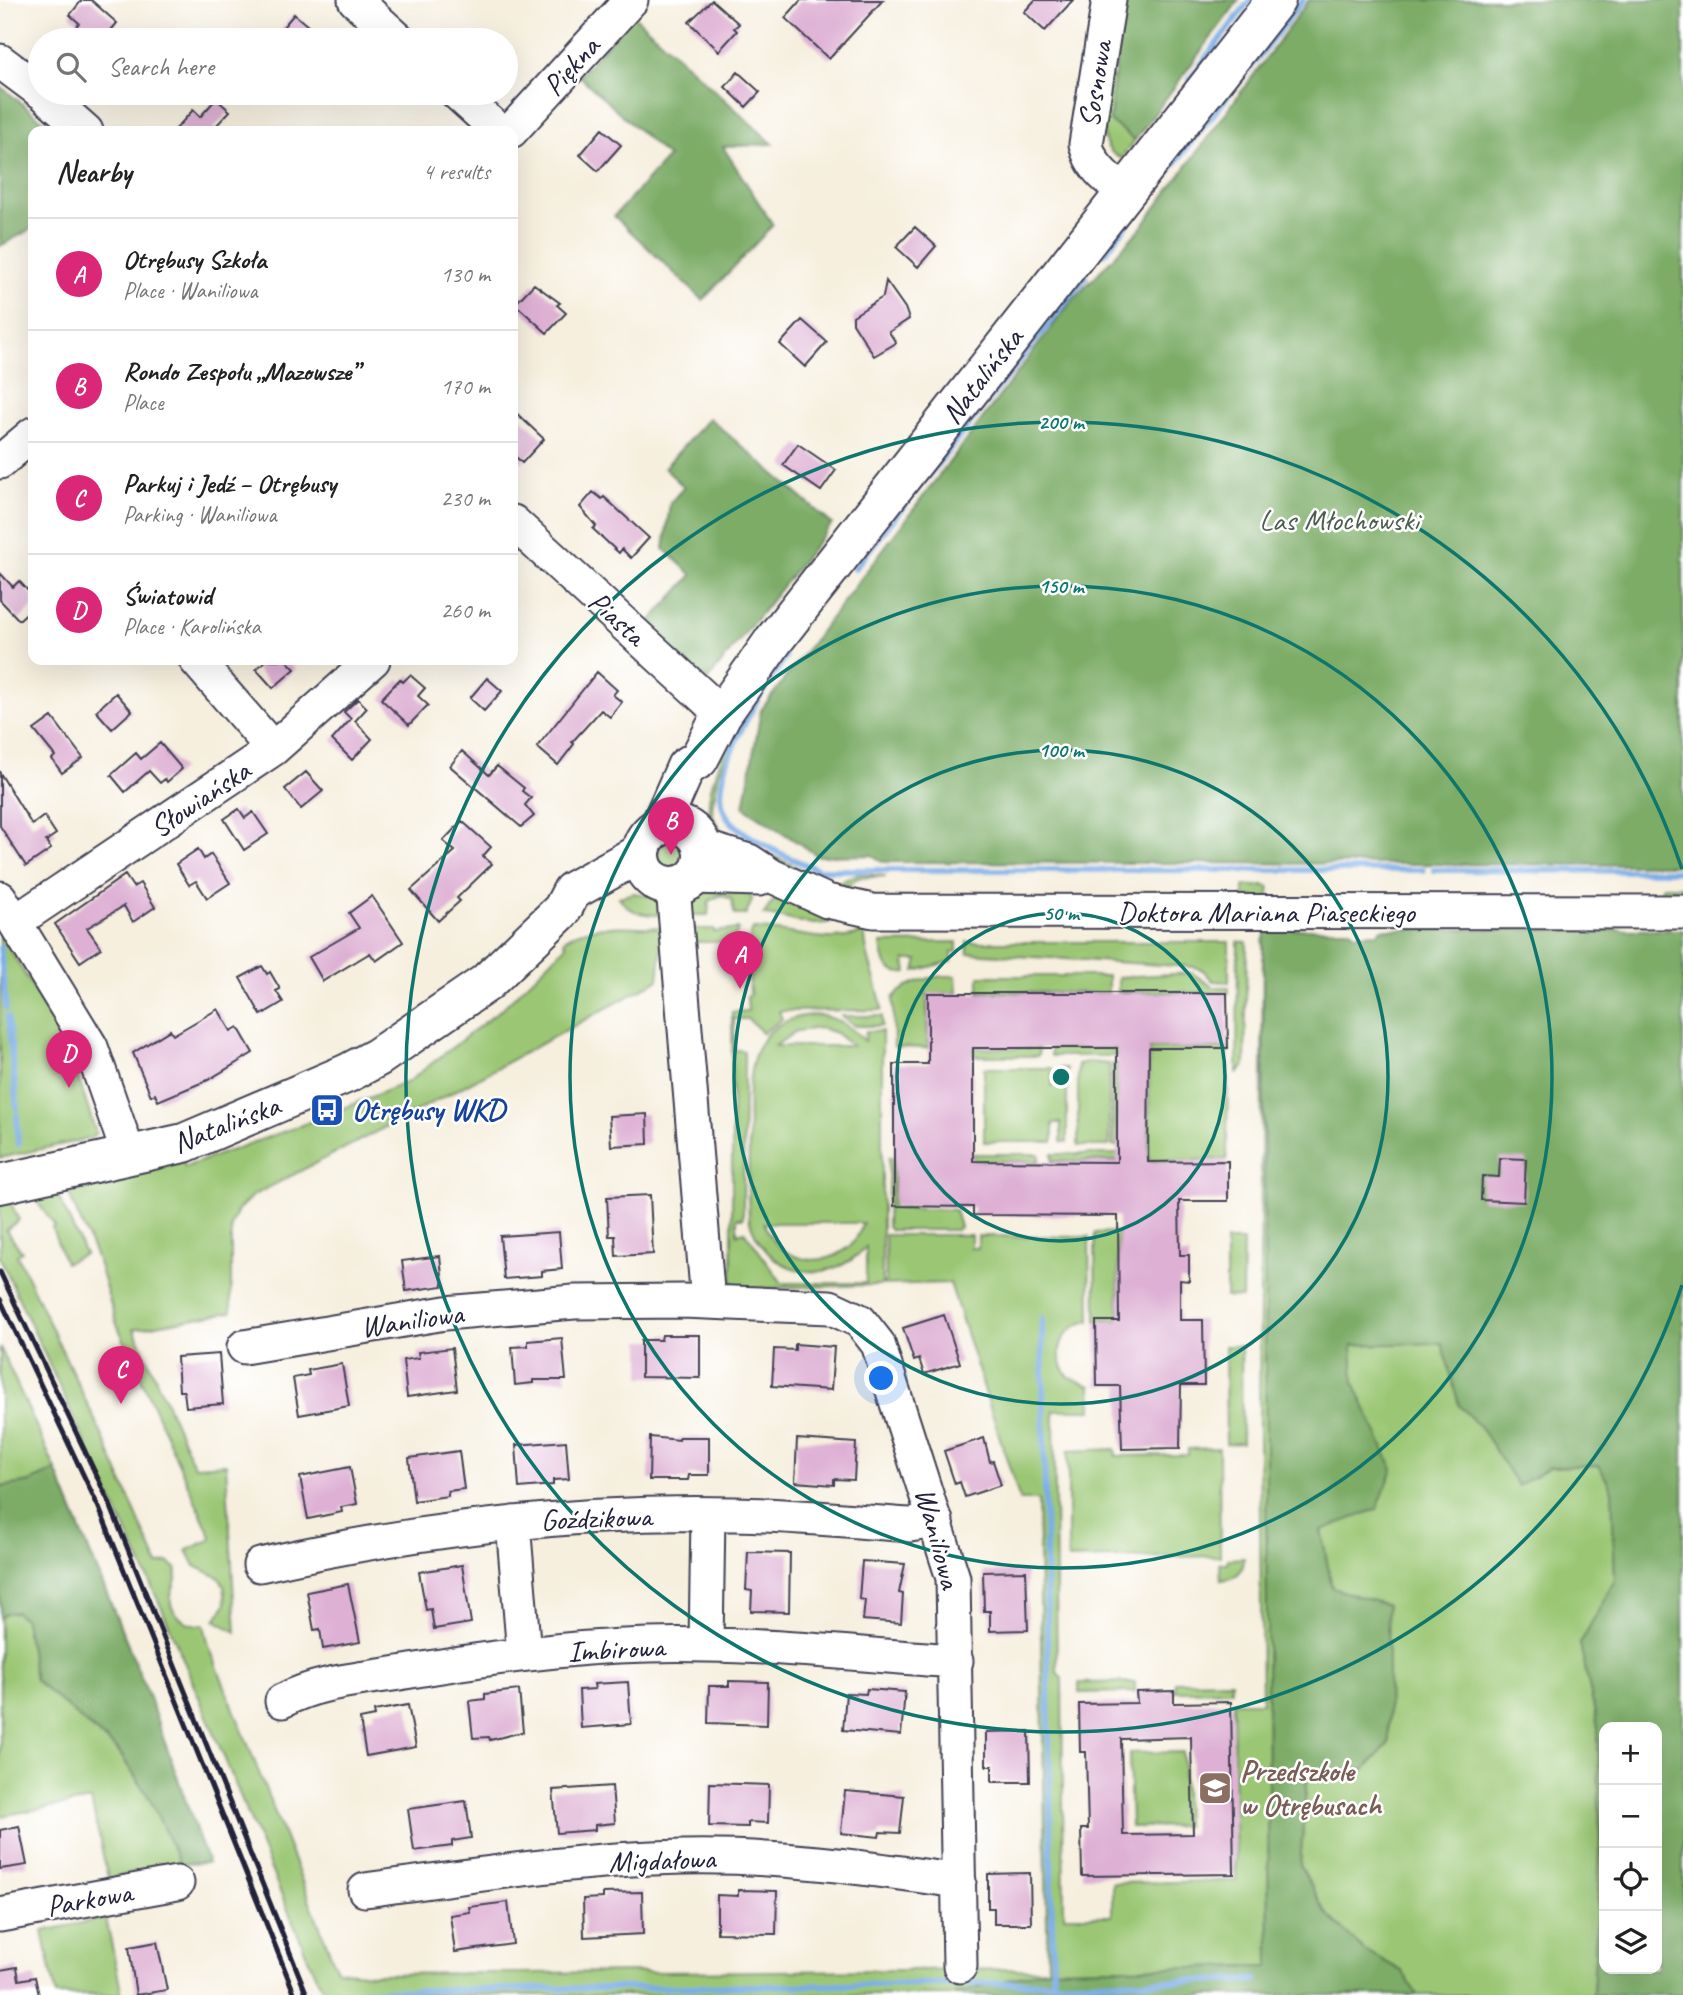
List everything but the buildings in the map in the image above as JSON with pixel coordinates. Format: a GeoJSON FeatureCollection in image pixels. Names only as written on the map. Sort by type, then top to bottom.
{"type":"FeatureCollection","features":[{"type":"Feature","properties":{"kind":"main road","name":"Natalińska"},"geometry":{"type":"LineString","coordinates":[[0,1184],[184,1143],[308,1092],[378,1057],[486,982],[562,910],[566,898],[578,887],[630,861],[674,857],[686,767],[699,759],[722,714],[774,640],[1276,0]]}},
{"type":"Feature","properties":{"kind":"street"},"geometry":{"type":"LineString","coordinates":[[355,0],[386,28]]}},
{"type":"Feature","properties":{"kind":"street","name":"Piękna"},"geometry":{"type":"LineString","coordinates":[[516,126],[631,0]]}},
{"type":"Feature","properties":{"kind":"street","name":"Sosnowa"},"geometry":{"type":"LineString","coordinates":[[1109,0],[1086,144],[1089,158],[1100,173],[1126,194]]}},
{"type":"Feature","properties":{"kind":"street"},"geometry":{"type":"LineString","coordinates":[[0,61],[28,82]]}},
{"type":"Feature","properties":{"kind":"street"},"geometry":{"type":"LineString","coordinates":[[57,105],[80,126]]}},
{"type":"Feature","properties":{"kind":"street"},"geometry":{"type":"LineString","coordinates":[[470,105],[493,126]]}},
{"type":"Feature","properties":{"kind":"street","name":"Piasta"},"geometry":{"type":"LineString","coordinates":[[518,528],[722,714]]}},
{"type":"Feature","properties":{"kind":"street"},"geometry":{"type":"LineString","coordinates":[[200,665],[273,749]]}},
{"type":"Feature","properties":{"kind":"street","name":"Słowiańska"},"geometry":{"type":"LineString","coordinates":[[8,910],[273,749],[367,665]]}},
{"type":"Feature","properties":{"kind":"street"},"geometry":{"type":"LineString","coordinates":[[674,857],[708,1302]]}},
{"type":"Feature","properties":{"kind":"street","name":"Doktora Mariana Piaseckiego"},"geometry":{"type":"LineString","coordinates":[[674,857],[748,861],[772,876],[827,901],[873,911],[1683,912]]}},
{"type":"Feature","properties":{"kind":"street"},"geometry":{"type":"LineString","coordinates":[[8,910],[91,1047],[129,1156]]}},
{"type":"Feature","properties":{"kind":"street","name":"Waniliowa"},"geometry":{"type":"LineString","coordinates":[[244,1347],[445,1313],[535,1304],[708,1302],[830,1307],[852,1315],[866,1327],[881,1352],[953,1578],[960,1966]]}},
{"type":"Feature","properties":{"kind":"street"},"geometry":{"type":"LineString","coordinates":[[706,1644],[708,1514]]}},
{"type":"Feature","properties":{"kind":"street","name":"Goździkowa"},"geometry":{"type":"LineString","coordinates":[[260,1565],[396,1539],[513,1523],[604,1516],[708,1514],[910,1525],[936,1521]]}},
{"type":"Feature","properties":{"kind":"street"},"geometry":{"type":"LineString","coordinates":[[513,1523],[524,1654]]}},
{"type":"Feature","properties":{"kind":"street","name":"Imbirowa"},"geometry":{"type":"LineString","coordinates":[[282,1701],[315,1688],[524,1654],[706,1644],[956,1661]]}},
{"type":"Feature","properties":{"kind":"street","name":"Migdałowa"},"geometry":{"type":"LineString","coordinates":[[365,1891],[544,1866],[683,1857],[764,1858],[852,1866],[959,1881]]}},
{"type":"Feature","properties":{"kind":"street","name":"Parkowa"},"geometry":{"type":"LineString","coordinates":[[0,1915],[177,1883]]}},
{"type":"Feature","properties":{"kind":"green space"},"geometry":{"type":"Polygon","coordinates":[[[1122,0],[1239,0],[1135,140],[1110,121],[1122,0]]]}},
{"type":"Feature","properties":{"kind":"green space","name":"Las Młochowski"},"geometry":{"type":"Polygon","coordinates":[[[1309,0],[1683,0],[1683,865],[883,862],[872,855],[818,856],[744,807],[761,710],[1071,302],[1140,229],[1309,0]]]}},
{"type":"Feature","properties":{"kind":"green space"},"geometry":{"type":"Polygon","coordinates":[[[633,15],[773,144],[723,147],[773,225],[703,300],[614,216],[668,157],[579,76],[633,15]]]}},
{"type":"Feature","properties":{"kind":"green space"},"geometry":{"type":"Polygon","coordinates":[[[1110,77],[1115,78],[1110,121],[1135,140],[1121,158],[1106,144],[1104,134],[1104,111],[1110,77]]]}},
{"type":"Feature","properties":{"kind":"green space"},"geometry":{"type":"Polygon","coordinates":[[[0,86],[50,126],[28,126],[28,231],[0,246],[0,86]]]}},
{"type":"Feature","properties":{"kind":"green space"},"geometry":{"type":"Polygon","coordinates":[[[709,418],[832,524],[707,681],[646,626],[692,575],[664,549],[670,503],[684,487],[664,468],[709,418]]]}},
{"type":"Feature","properties":{"kind":"green space"},"geometry":{"type":"Polygon","coordinates":[[[745,715],[719,774],[712,807],[714,819],[727,839],[779,859],[833,886],[857,874],[886,876],[857,878],[840,894],[753,855],[723,838],[715,830],[709,809],[711,787],[728,742],[745,715]]]}},
{"type":"Feature","properties":{"kind":"green space"},"geometry":{"type":"Polygon","coordinates":[[[671,842],[680,846],[684,855],[680,864],[671,868],[662,864],[658,855],[662,846],[671,842]]]}},
{"type":"Feature","properties":{"kind":"green space"},"geometry":{"type":"Polygon","coordinates":[[[1244,886],[1269,886],[1269,898],[1244,898],[1244,886]]]}},
{"type":"Feature","properties":{"kind":"green space"},"geometry":{"type":"Polygon","coordinates":[[[1662,886],[1683,886],[1683,902],[1661,898],[1662,886]]]}},
{"type":"Feature","properties":{"kind":"green space"},"geometry":{"type":"Polygon","coordinates":[[[696,891],[750,894],[752,900],[746,915],[735,915],[731,899],[721,895],[709,901],[708,915],[684,915],[688,896],[696,891]]]}},
{"type":"Feature","properties":{"kind":"green space"},"geometry":{"type":"Polygon","coordinates":[[[635,893],[659,898],[665,915],[633,911],[619,897],[635,893]]]}},
{"type":"Feature","properties":{"kind":"green space"},"geometry":{"type":"Polygon","coordinates":[[[785,897],[836,918],[821,924],[811,924],[763,915],[773,901],[785,897]]]}},
{"type":"Feature","properties":{"kind":"green space"},"geometry":{"type":"Polygon","coordinates":[[[600,927],[668,928],[662,942],[658,980],[449,1094],[252,1196],[238,1210],[231,1226],[231,1312],[134,1329],[194,1466],[226,1464],[236,1632],[215,1620],[226,1604],[224,1585],[218,1577],[195,1566],[187,1550],[212,1539],[116,1322],[98,1262],[70,1197],[71,1192],[96,1186],[95,1176],[182,1159],[185,1167],[299,1126],[408,1082],[504,1007],[566,946],[564,940],[600,927]]]}},
{"type":"Feature","properties":{"kind":"green space"},"geometry":{"type":"Polygon","coordinates":[[[686,929],[714,929],[714,932],[738,929],[734,942],[687,942],[686,929]]]}},
{"type":"Feature","properties":{"kind":"green space"},"geometry":{"type":"Polygon","coordinates":[[[753,929],[824,938],[865,932],[882,1010],[779,1011],[782,1019],[763,1033],[748,1019],[734,1019],[735,1050],[744,1051],[743,1218],[737,1218],[737,1234],[745,1232],[782,1283],[866,1283],[866,1247],[850,1260],[833,1268],[798,1270],[782,1263],[768,1252],[756,1237],[749,1218],[749,1100],[752,1063],[758,1047],[768,1033],[783,1022],[804,1016],[822,1016],[838,1021],[865,1041],[866,1031],[882,1031],[882,1283],[886,1281],[885,1235],[971,1235],[971,1248],[978,1248],[978,1236],[1089,1237],[1090,1321],[1080,1324],[1066,1335],[1060,1350],[1060,1359],[1069,1377],[1091,1386],[1092,1410],[1054,1410],[1057,1672],[1062,1678],[1064,1916],[1112,1916],[1112,1883],[1236,1881],[1233,1702],[1262,1702],[1259,1423],[1263,942],[1269,1966],[1048,1969],[1038,1500],[1020,1500],[950,1283],[732,1289],[732,1012],[748,1011],[748,942],[753,929]],[[821,1028],[796,1031],[775,1046],[852,1046],[836,1033],[821,1028]],[[764,1223],[772,1239],[784,1250],[798,1257],[814,1260],[829,1258],[844,1251],[855,1239],[863,1223],[764,1223]]]}},
{"type":"Feature","properties":{"kind":"green space"},"geometry":{"type":"Polygon","coordinates":[[[1267,929],[1351,929],[1354,934],[1378,933],[1381,929],[1683,930],[1683,1995],[1593,1995],[1599,1872],[1599,1974],[1662,1974],[1662,1722],[1599,1722],[1599,1790],[1598,1727],[1580,1644],[1615,1580],[1612,1491],[1599,1465],[1550,1467],[1518,1486],[1480,1427],[1459,1405],[1442,1343],[1352,1345],[1354,1383],[1393,1469],[1377,1509],[1321,1530],[1332,1588],[1387,1605],[1389,1743],[1364,1770],[1307,1776],[1300,1865],[1326,1913],[1364,1950],[1402,1971],[1417,1995],[952,1995],[1048,1969],[1269,1966],[1263,942],[1267,929]]]}},
{"type":"Feature","properties":{"kind":"green space"},"geometry":{"type":"Polygon","coordinates":[[[0,933],[67,1044],[96,1133],[91,1138],[0,1158],[0,933]]]}},
{"type":"Feature","properties":{"kind":"green space"},"geometry":{"type":"Polygon","coordinates":[[[957,942],[957,952],[952,952],[952,961],[915,971],[918,960],[905,960],[907,973],[894,972],[887,966],[881,943],[957,942]]]}},
{"type":"Feature","properties":{"kind":"green space"},"geometry":{"type":"Polygon","coordinates":[[[967,942],[1229,942],[1229,982],[1213,981],[1203,970],[1194,967],[968,953],[967,942]]]}},
{"type":"Feature","properties":{"kind":"green space"},"geometry":{"type":"Polygon","coordinates":[[[1238,942],[1247,942],[1245,1065],[1237,1074],[1238,942]]]}},
{"type":"Feature","properties":{"kind":"green space"},"geometry":{"type":"Polygon","coordinates":[[[1192,973],[1213,987],[1229,987],[1229,993],[1118,992],[1118,977],[1192,973]]]}},
{"type":"Feature","properties":{"kind":"green space"},"geometry":{"type":"Polygon","coordinates":[[[956,976],[957,993],[927,994],[928,1048],[894,1047],[893,998],[906,987],[922,980],[956,976]]]}},
{"type":"Feature","properties":{"kind":"green space"},"geometry":{"type":"Polygon","coordinates":[[[979,976],[1108,976],[1108,993],[979,992],[979,976]]]}},
{"type":"Feature","properties":{"kind":"green space"},"geometry":{"type":"Polygon","coordinates":[[[841,1016],[882,1016],[882,1026],[855,1026],[841,1016]]]}},
{"type":"Feature","properties":{"kind":"green space"},"geometry":{"type":"Polygon","coordinates":[[[973,1048],[1039,1048],[1038,1056],[973,1056],[973,1048]]]}},
{"type":"Feature","properties":{"kind":"green space"},"geometry":{"type":"Polygon","coordinates":[[[1051,1048],[1132,1048],[1133,1056],[1051,1056],[1051,1048]]]}},
{"type":"Feature","properties":{"kind":"green space"},"geometry":{"type":"Polygon","coordinates":[[[1149,1048],[1228,1049],[1227,1159],[1149,1161],[1149,1048]]]}},
{"type":"Feature","properties":{"kind":"green space"},"geometry":{"type":"Polygon","coordinates":[[[1078,1064],[1109,1064],[1109,1146],[1078,1146],[1078,1064]]]}},
{"type":"Feature","properties":{"kind":"green space"},"geometry":{"type":"Polygon","coordinates":[[[1112,1064],[1117,1064],[1117,1146],[1112,1146],[1112,1064]]]}},
{"type":"Feature","properties":{"kind":"green space"},"geometry":{"type":"Polygon","coordinates":[[[984,1068],[1052,1068],[1052,1086],[1060,1086],[1061,1068],[1067,1068],[1067,1142],[1061,1142],[1061,1123],[1053,1123],[1053,1142],[984,1142],[984,1068]]]}},
{"type":"Feature","properties":{"kind":"green space"},"geometry":{"type":"Polygon","coordinates":[[[1434,1124],[1459,1405],[1480,1427],[1518,1485],[1550,1467],[1599,1465],[1613,1491],[1615,1580],[1580,1644],[1598,1727],[1599,1872],[1593,1995],[1417,1995],[1402,1971],[1364,1950],[1326,1913],[1300,1866],[1307,1776],[1364,1770],[1389,1743],[1387,1605],[1332,1589],[1321,1529],[1377,1509],[1286,1263],[1434,1124]]]}},
{"type":"Feature","properties":{"kind":"green space"},"geometry":{"type":"Polygon","coordinates":[[[973,1154],[1039,1154],[1039,1161],[973,1161],[973,1154]]]}},
{"type":"Feature","properties":{"kind":"green space"},"geometry":{"type":"Polygon","coordinates":[[[1052,1154],[1132,1154],[1132,1161],[1052,1161],[1052,1154]]]}},
{"type":"Feature","properties":{"kind":"green space"},"geometry":{"type":"Polygon","coordinates":[[[889,1157],[953,1160],[894,1160],[892,1208],[955,1210],[960,1227],[956,1230],[890,1230],[887,1227],[889,1157]]]}},
{"type":"Feature","properties":{"kind":"green space"},"geometry":{"type":"Polygon","coordinates":[[[50,1193],[59,1198],[85,1254],[65,1263],[52,1228],[55,1226],[37,1202],[41,1195],[50,1193]]]}},
{"type":"Feature","properties":{"kind":"green space"},"geometry":{"type":"Polygon","coordinates":[[[0,1196],[10,1201],[19,1220],[6,1230],[22,1252],[17,1255],[103,1437],[158,1565],[168,1562],[176,1568],[171,1595],[172,1608],[185,1621],[204,1625],[209,1646],[337,1970],[372,1974],[1048,1969],[952,1995],[326,1995],[313,1970],[163,1611],[0,1258],[0,1196]]]}},
{"type":"Feature","properties":{"kind":"green space"},"geometry":{"type":"Polygon","coordinates":[[[1118,1232],[1119,1321],[1096,1321],[1095,1233],[1118,1232]]]}},
{"type":"Feature","properties":{"kind":"green space"},"geometry":{"type":"Polygon","coordinates":[[[1226,1241],[1243,1241],[1242,1298],[1226,1297],[1226,1241]]]}},
{"type":"Feature","properties":{"kind":"green space"},"geometry":{"type":"Polygon","coordinates":[[[1225,1346],[1241,1346],[1242,1443],[1226,1444],[1225,1346]]]}},
{"type":"Feature","properties":{"kind":"green space"},"geometry":{"type":"Polygon","coordinates":[[[0,1347],[56,1470],[30,1482],[0,1487],[0,1347]]]}},
{"type":"Feature","properties":{"kind":"green space"},"geometry":{"type":"Polygon","coordinates":[[[1219,1448],[1220,1556],[1068,1559],[1068,1451],[1115,1449],[1116,1456],[1188,1455],[1188,1449],[1219,1448]]]}},
{"type":"Feature","properties":{"kind":"green space"},"geometry":{"type":"Polygon","coordinates":[[[56,1470],[144,1684],[208,1863],[180,1864],[150,1799],[118,1750],[35,1680],[25,1620],[16,1612],[7,1613],[0,1618],[0,1487],[30,1482],[56,1470]]]}},
{"type":"Feature","properties":{"kind":"green space"},"geometry":{"type":"Polygon","coordinates":[[[1244,1558],[1237,1575],[1221,1580],[1220,1563],[1227,1563],[1228,1559],[1244,1558]]]}},
{"type":"Feature","properties":{"kind":"green space"},"geometry":{"type":"Polygon","coordinates":[[[16,1612],[25,1620],[35,1680],[117,1750],[150,1799],[180,1864],[108,1878],[91,1800],[0,1816],[0,1618],[7,1613],[16,1612]]]}},
{"type":"Feature","properties":{"kind":"green space"},"geometry":{"type":"Polygon","coordinates":[[[1231,1681],[1231,1690],[1175,1691],[1175,1682],[1231,1681]]]}},
{"type":"Feature","properties":{"kind":"green space"},"geometry":{"type":"Polygon","coordinates":[[[1135,1682],[1135,1692],[1079,1693],[1079,1683],[1135,1682]]]}},
{"type":"Feature","properties":{"kind":"green space"},"geometry":{"type":"Polygon","coordinates":[[[1183,1752],[1185,1826],[1131,1827],[1129,1753],[1183,1752]]]}},
{"type":"Feature","properties":{"kind":"green space"},"geometry":{"type":"Polygon","coordinates":[[[106,1918],[122,1995],[56,1995],[43,1931],[106,1918]]]}},
{"type":"Feature","properties":{"kind":"waterway"},"geometry":{"type":"LineString","coordinates":[[1190,79],[1250,0]]}},
{"type":"Feature","properties":{"kind":"waterway"},"geometry":{"type":"LineString","coordinates":[[1104,254],[1303,0]]}},
{"type":"Feature","properties":{"kind":"waterway"},"geometry":{"type":"LineString","coordinates":[[854,569],[1086,277]]}},
{"type":"Feature","properties":{"kind":"waterway"},"geometry":{"type":"LineString","coordinates":[[785,657],[738,736],[722,783],[722,803],[729,819],[747,834],[784,855],[819,870],[1423,870]]}},
{"type":"Feature","properties":{"kind":"waterway"},"geometry":{"type":"LineString","coordinates":[[1434,870],[1683,871]]}},
{"type":"Feature","properties":{"kind":"waterway"},"geometry":{"type":"LineString","coordinates":[[0,948],[6,1008]]}},
{"type":"Feature","properties":{"kind":"waterway"},"geometry":{"type":"LineString","coordinates":[[8,1017],[17,1109]]}},
{"type":"Feature","properties":{"kind":"waterway"},"geometry":{"type":"LineString","coordinates":[[17,1116],[18,1144]]}},
{"type":"Feature","properties":{"kind":"waterway"},"geometry":{"type":"LineString","coordinates":[[1042,1318],[1045,1496]]}},
{"type":"Feature","properties":{"kind":"waterway"},"geometry":{"type":"LineString","coordinates":[[1045,1501],[1053,1981]]}},
{"type":"Feature","properties":{"kind":"waterway"},"geometry":{"type":"LineString","coordinates":[[362,1991],[1256,1980]]}},
{"type":"Feature","properties":{"kind":"railway"},"geometry":{"type":"LineString","coordinates":[[0,1272],[109,1502],[307,1995]]}},
{"type":"Feature","properties":{"kind":"railway"},"geometry":{"type":"LineString","coordinates":[[0,1299],[99,1508],[295,1995]]}},
{"type":"Feature","properties":{"kind":"place","name":"Rondo Zespołu „Mazowsze”"},"geometry":{"type":"Point","coordinates":[671,855]}},
{"type":"Feature","properties":{"kind":"place","name":"Otrębusy Szkoła"},"geometry":{"type":"Point","coordinates":[740,989]}},
{"type":"Feature","properties":{"kind":"place","name":"Światowid"},"geometry":{"type":"Point","coordinates":[69,1088]}},
{"type":"Feature","properties":{"kind":"place","name":"Otrębusy WKD"},"geometry":{"type":"Point","coordinates":[327,1110]}},
{"type":"Feature","properties":{"kind":"place","name":"Parkuj i Jedź – Otrębusy"},"geometry":{"type":"Point","coordinates":[121,1404]}},
{"type":"Feature","properties":{"kind":"place","name":"Przedszkole w Otrębusach"},"geometry":{"type":"Point","coordinates":[1215,1788]}}]}
